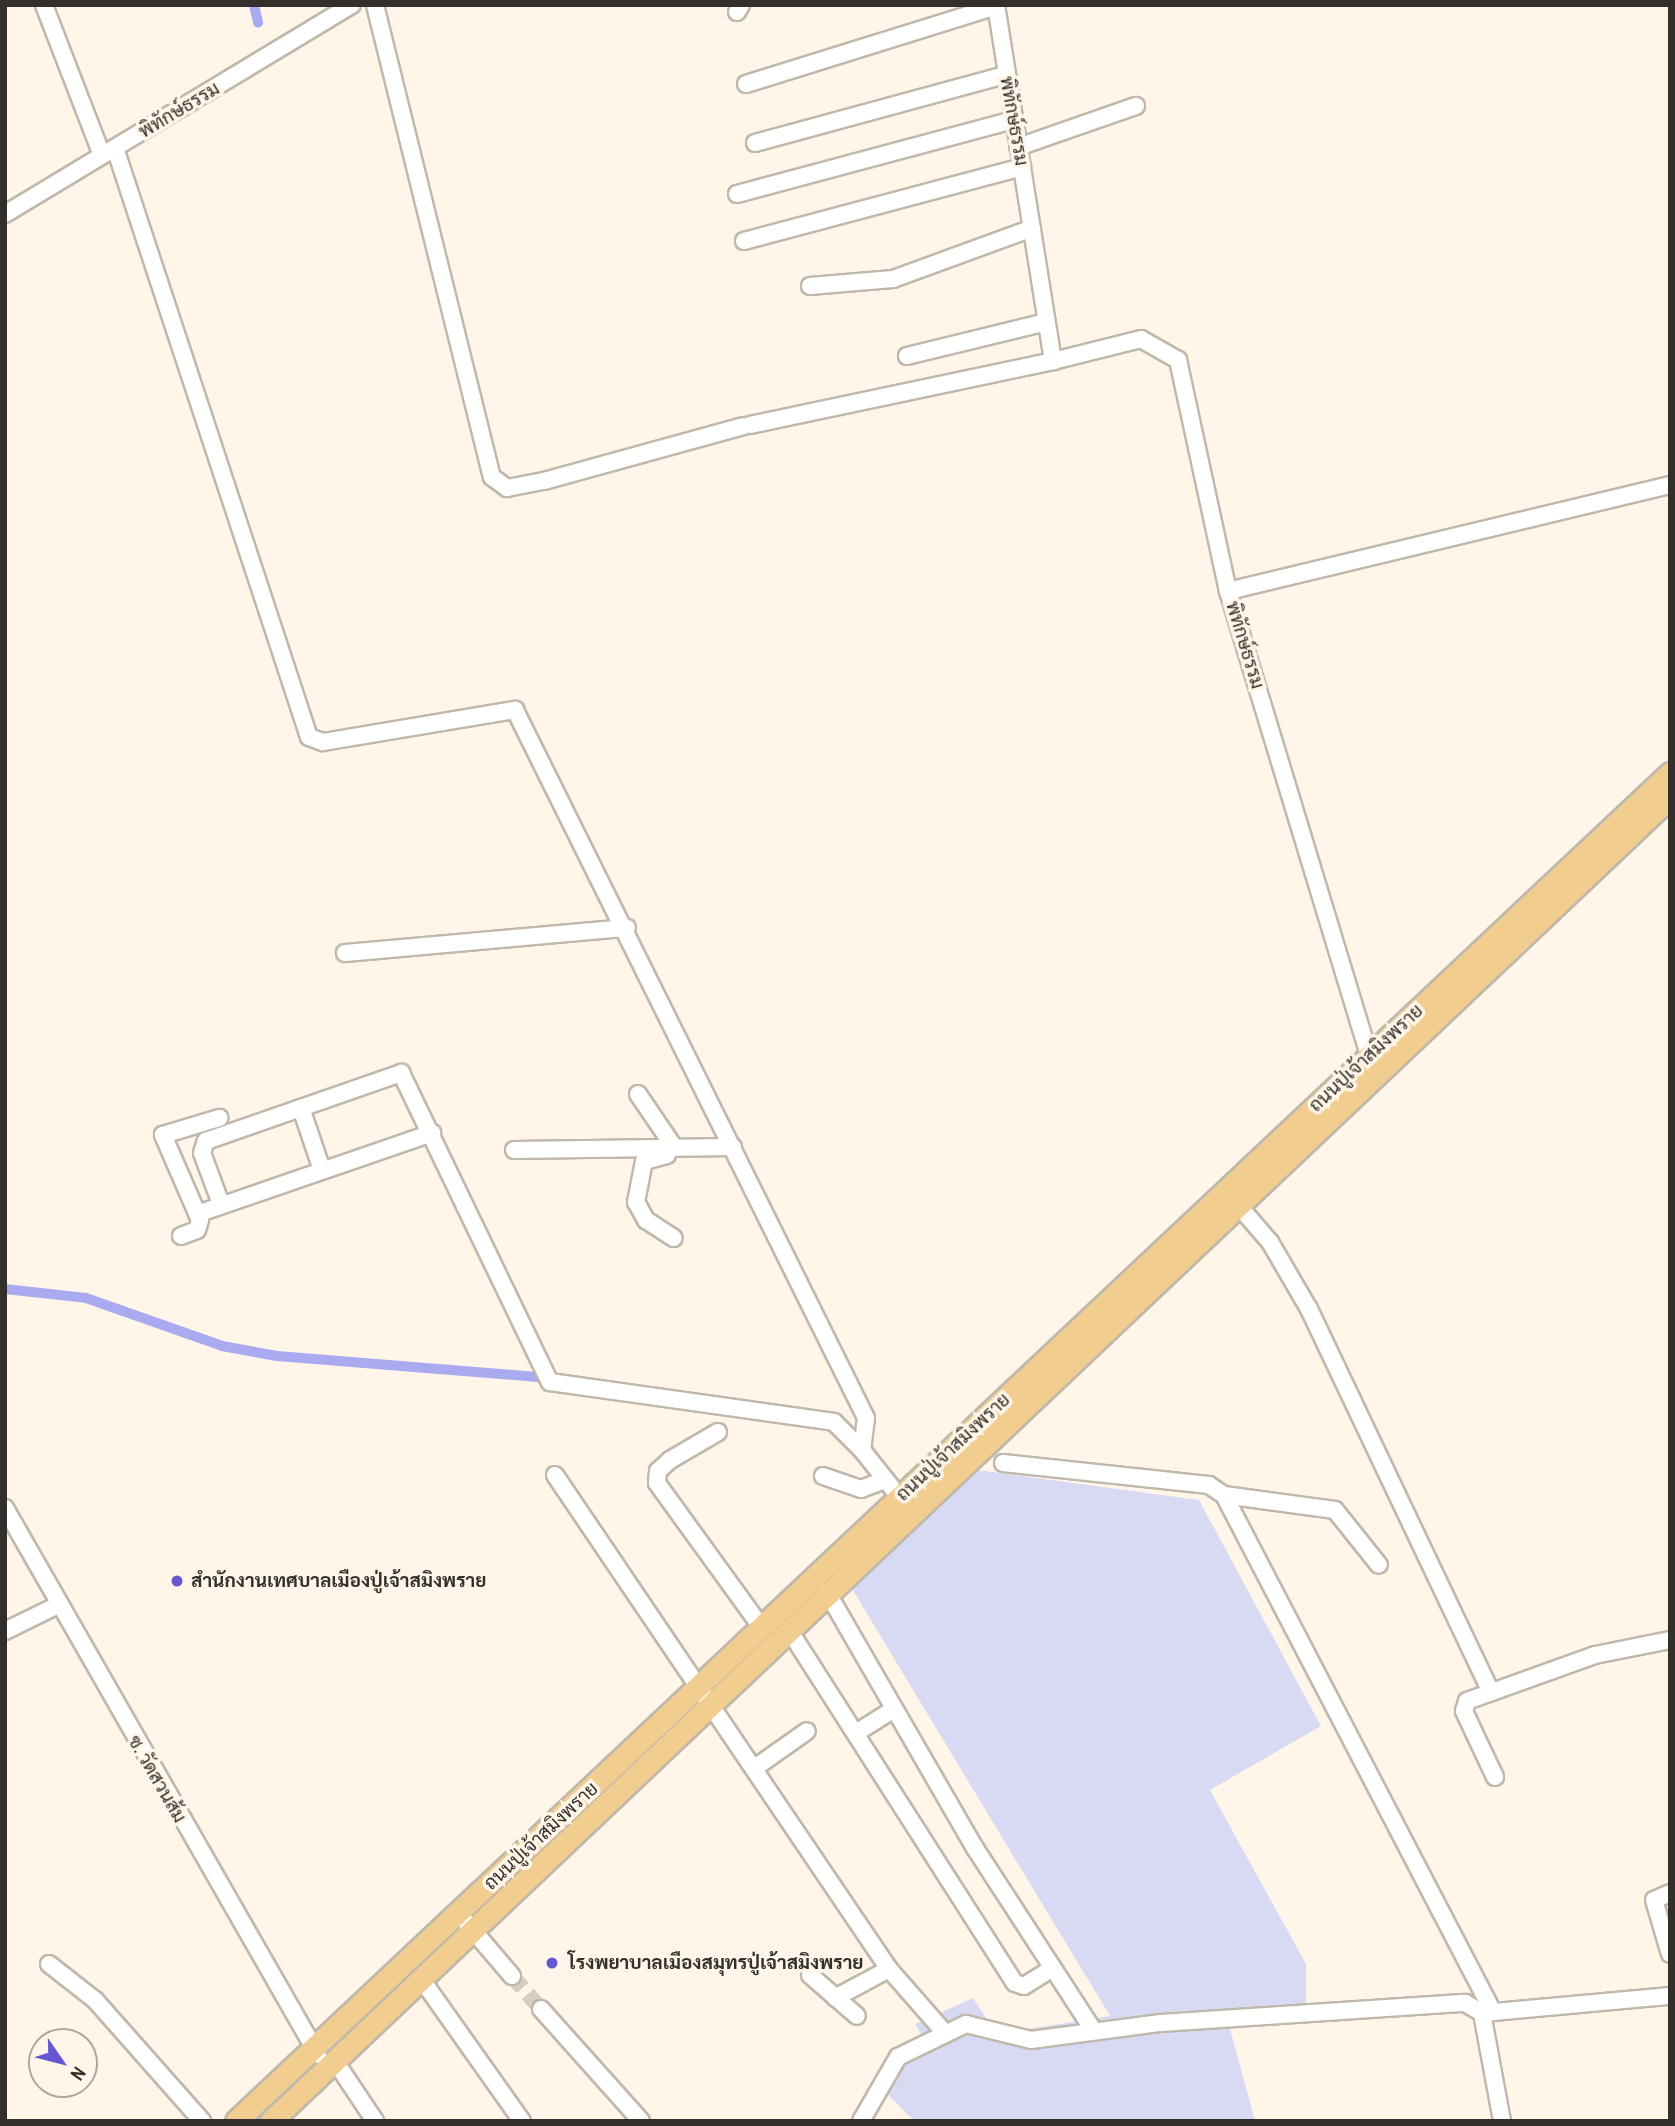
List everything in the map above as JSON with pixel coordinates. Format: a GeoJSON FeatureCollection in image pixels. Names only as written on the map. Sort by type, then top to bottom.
{"type":"FeatureCollection","features":[{"type":"Feature","properties":{"kind":"main road","name":"ถนนปู่เจ้าสมิงพราย"},"geometry":{"type":"LineString","coordinates":[[236,2121],[459,1914],[705,1696],[789,1630],[961,1452],[1619,832],[1670,773]]}},
{"type":"Feature","properties":{"kind":"main road","name":"ถนนปู่เจ้าสมิงพราย"},"geometry":{"type":"LineString","coordinates":[[1619,832],[1670,797]]}},
{"type":"Feature","properties":{"kind":"main road","name":"ถนนปู่เจ้าสมิงพราย"},"geometry":{"type":"LineString","coordinates":[[271,2121],[473,1931],[705,1696],[762,1628],[900,1498],[961,1452]]}},
{"type":"Feature","properties":{"kind":"street"},"geometry":{"type":"LineString","coordinates":[[44,5],[109,152],[309,737],[323,742],[515,710],[627,928],[866,1418],[862,1450]]}},
{"type":"Feature","properties":{"kind":"street","name":"พิทักษ์ธรรม"},"geometry":{"type":"LineString","coordinates":[[5,214],[352,5]]}},
{"type":"Feature","properties":{"kind":"street","name":"พิทักษ์ธรรม"},"geometry":{"type":"LineString","coordinates":[[375,5],[492,477],[507,488],[544,481],[746,426],[1141,339],[1178,360],[1228,591],[1372,1065]]}},
{"type":"Feature","properties":{"kind":"street"},"geometry":{"type":"LineString","coordinates":[[746,84],[996,6]]}},
{"type":"Feature","properties":{"kind":"street","name":"พิทักษ์ธรรม"},"geometry":{"type":"LineString","coordinates":[[996,6],[1053,360]]}},
{"type":"Feature","properties":{"kind":"street"},"geometry":{"type":"LineString","coordinates":[[755,143],[1006,75]]}},
{"type":"Feature","properties":{"kind":"street"},"geometry":{"type":"LineString","coordinates":[[1018,147],[1136,106]]}},
{"type":"Feature","properties":{"kind":"street"},"geometry":{"type":"LineString","coordinates":[[737,194],[1014,120]]}},
{"type":"Feature","properties":{"kind":"street"},"geometry":{"type":"LineString","coordinates":[[744,241],[1022,167]]}},
{"type":"Feature","properties":{"kind":"street"},"geometry":{"type":"LineString","coordinates":[[810,286],[893,278],[1032,228]]}},
{"type":"Feature","properties":{"kind":"street"},"geometry":{"type":"LineString","coordinates":[[907,356],[1046,322]]}},
{"type":"Feature","properties":{"kind":"street"},"geometry":{"type":"LineString","coordinates":[[1228,591],[1670,485]]}},
{"type":"Feature","properties":{"kind":"street"},"geometry":{"type":"LineString","coordinates":[[345,953],[627,928]]}},
{"type":"Feature","properties":{"kind":"street"},"geometry":{"type":"LineString","coordinates":[[221,1204],[202,1145],[401,1073],[550,1382],[834,1422],[862,1450],[900,1498]]}},
{"type":"Feature","properties":{"kind":"street"},"geometry":{"type":"LineString","coordinates":[[638,1094],[674,1147]]}},
{"type":"Feature","properties":{"kind":"street"},"geometry":{"type":"LineString","coordinates":[[301,1108],[322,1170]]}},
{"type":"Feature","properties":{"kind":"street"},"geometry":{"type":"LineString","coordinates":[[181,1236],[200,1226],[163,1135],[219,1118]]}},
{"type":"Feature","properties":{"kind":"street"},"geometry":{"type":"LineString","coordinates":[[197,1214],[432,1133]]}},
{"type":"Feature","properties":{"kind":"street"},"geometry":{"type":"LineString","coordinates":[[674,1237],[639,1213],[641,1169],[648,1157],[698,1147]]}},
{"type":"Feature","properties":{"kind":"street"},"geometry":{"type":"LineString","coordinates":[[514,1150],[733,1147]]}},
{"type":"Feature","properties":{"kind":"street"},"geometry":{"type":"LineString","coordinates":[[1231,1197],[1270,1242],[1309,1309],[1490,1690]]}},
{"type":"Feature","properties":{"kind":"street"},"geometry":{"type":"LineString","coordinates":[[718,1432],[670,1460],[658,1471],[656,1483],[762,1628]]}},
{"type":"Feature","properties":{"kind":"street"},"geometry":{"type":"LineString","coordinates":[[961,1452],[999,1462],[1209,1485],[1224,1495],[1335,1510],[1379,1564]]}},
{"type":"Feature","properties":{"kind":"street"},"geometry":{"type":"LineString","coordinates":[[555,1475],[756,1767],[889,1969],[943,2030]]}},
{"type":"Feature","properties":{"kind":"street"},"geometry":{"type":"LineString","coordinates":[[823,1476],[861,1489],[885,1480]]}},
{"type":"Feature","properties":{"kind":"street"},"geometry":{"type":"LineString","coordinates":[[1224,1495],[1488,2012],[1502,2121]]}},
{"type":"Feature","properties":{"kind":"street","name":"ซ. วัดสวนส้ม"},"geometry":{"type":"LineString","coordinates":[[5,1508],[313,2048],[330,2065],[374,2121]]}},
{"type":"Feature","properties":{"kind":"street"},"geometry":{"type":"LineString","coordinates":[[827,1592],[894,1709],[1091,2027]]}},
{"type":"Feature","properties":{"kind":"street"},"geometry":{"type":"LineString","coordinates":[[5,1631],[60,1604]]}},
{"type":"Feature","properties":{"kind":"street"},"geometry":{"type":"LineString","coordinates":[[789,1630],[1014,1983],[1024,1986],[1052,1968]]}},
{"type":"Feature","properties":{"kind":"street"},"geometry":{"type":"LineString","coordinates":[[1495,1777],[1462,1705],[1490,1690],[1595,1655],[1670,1640]]}},
{"type":"Feature","properties":{"kind":"street"},"geometry":{"type":"LineString","coordinates":[[856,1733],[894,1709]]}},
{"type":"Feature","properties":{"kind":"street"},"geometry":{"type":"LineString","coordinates":[[756,1767],[807,1731]]}},
{"type":"Feature","properties":{"kind":"street"},"geometry":{"type":"LineString","coordinates":[[1670,1893],[1654,1900],[1670,1954]]}},
{"type":"Feature","properties":{"kind":"street"},"geometry":{"type":"LineString","coordinates":[[459,1914],[512,1976]]}},
{"type":"Feature","properties":{"kind":"street"},"geometry":{"type":"LineString","coordinates":[[49,1964],[95,2000],[202,2121]]}},
{"type":"Feature","properties":{"kind":"street"},"geometry":{"type":"LineString","coordinates":[[835,1998],[889,1969]]}},
{"type":"Feature","properties":{"kind":"street"},"geometry":{"type":"LineString","coordinates":[[810,1975],[857,2017]]}},
{"type":"Feature","properties":{"kind":"street"},"geometry":{"type":"LineString","coordinates":[[422,1980],[522,2121]]}},
{"type":"Feature","properties":{"kind":"street"},"geometry":{"type":"LineString","coordinates":[[861,2121],[895,2060],[943,2030],[972,2024],[1031,2040],[1091,2027],[1465,2003],[1488,2012],[1670,1996]]}},
{"type":"Feature","properties":{"kind":"street"},"geometry":{"type":"LineString","coordinates":[[541,2009],[641,2121]]}},
{"type":"Feature","properties":{"kind":"shaded area"},"geometry":{"type":"Polygon","coordinates":[[[978,1470],[1199,1500],[1321,1726],[1210,1790],[1306,1964],[1306,2010],[1230,2029],[1255,2121],[914,2121],[878,2084],[929,2048],[915,2024],[973,1998],[990,2024],[1015,2031],[1110,2016],[852,1589],[978,1470]]]}},
{"type":"Feature","properties":{"kind":"waterway"},"geometry":{"type":"LineString","coordinates":[[254,5],[258,23]]}},
{"type":"Feature","properties":{"kind":"waterway"},"geometry":{"type":"LineString","coordinates":[[5,1289],[86,1298],[222,1346],[277,1356],[549,1378]]}},
{"type":"Feature","properties":{"kind":"waterway"},"geometry":{"type":"LineString","coordinates":[[1329,2020],[1367,2017]]}},
{"type":"Feature","properties":{"kind":"tunnel"},"geometry":{"type":"LineString","coordinates":[[512,1976],[541,2009]]}},
{"type":"Feature","properties":{"kind":"place","name":"สำนักงานเทศบาลเมืองปู่เจ้าสมิงพราย"},"geometry":{"type":"Point","coordinates":[177,1581]}},
{"type":"Feature","properties":{"kind":"place","name":"โรงพยาบาลเมืองสมุทรปู่เจ้าสมิงพราย"},"geometry":{"type":"Point","coordinates":[552,1963]}}]}
